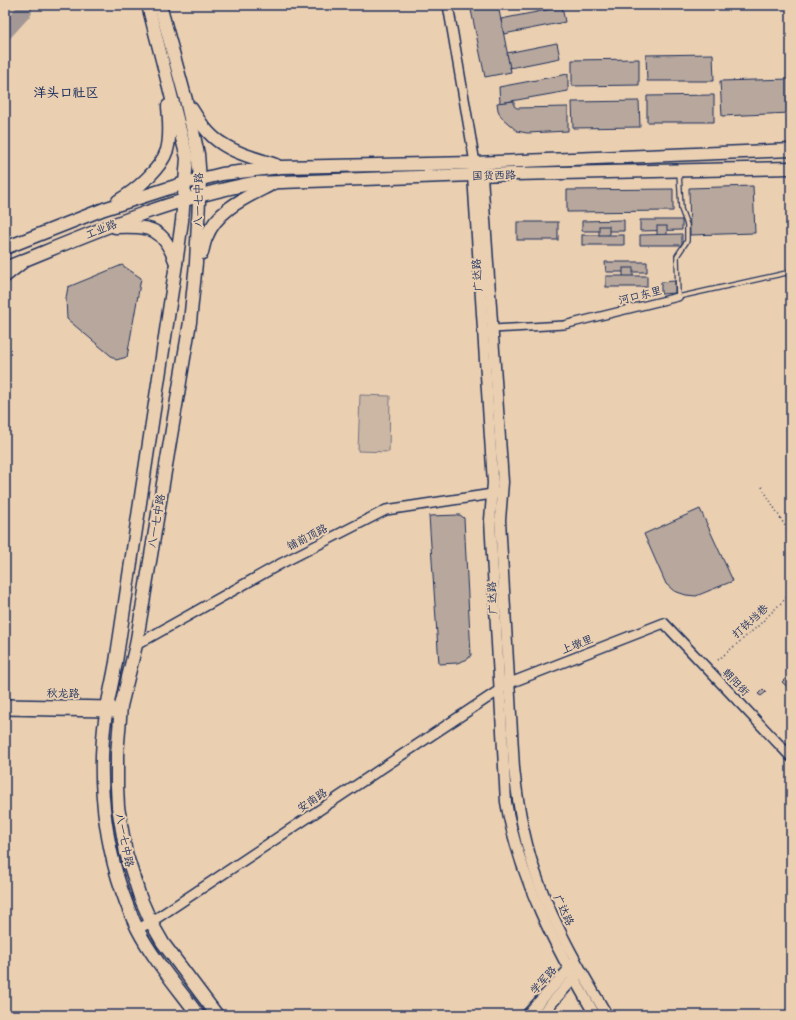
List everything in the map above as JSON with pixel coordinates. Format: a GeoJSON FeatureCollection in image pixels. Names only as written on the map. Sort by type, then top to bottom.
{"type":"FeatureCollection","features":[{"type":"Feature","properties":{"kind":"main road","name":"八一七中路"},"geometry":{"type":"LineString","coordinates":[[148,5],[187,158],[176,264],[116,662],[107,709],[102,768],[106,821],[120,886],[138,929],[151,951],[198,1015]]}},
{"type":"Feature","properties":{"kind":"main road","name":"八一七中路"},"geometry":{"type":"LineString","coordinates":[[160,5],[186,100],[198,154],[200,196],[196,263],[190,322],[136,645],[121,710],[116,755],[116,773],[118,807],[122,835],[131,872],[151,922],[162,943],[217,1015]]}},
{"type":"Feature","properties":{"kind":"main road"},"geometry":{"type":"LineString","coordinates":[[104,209],[130,193],[146,179],[162,161],[167,150],[169,139],[167,77]]}},
{"type":"Feature","properties":{"kind":"main road"},"geometry":{"type":"LineString","coordinates":[[186,100],[199,121],[221,144],[255,159],[281,167]]}},
{"type":"Feature","properties":{"kind":"main road","name":"国货西路"},"geometry":{"type":"LineString","coordinates":[[200,180],[222,174],[281,167],[475,163],[791,150]]}},
{"type":"Feature","properties":{"kind":"main road","name":"广达路"},"geometry":{"type":"LineString","coordinates":[[475,163],[493,329],[498,494],[490,520],[505,789],[509,820],[516,845],[546,924],[571,975],[595,1015]]}},
{"type":"Feature","properties":{"kind":"main road","name":"国货西路"},"geometry":{"type":"LineString","coordinates":[[200,196],[222,189],[248,184],[277,182],[477,175],[791,168]]}},
{"type":"Feature","properties":{"kind":"main road","name":"广达路"},"geometry":{"type":"LineString","coordinates":[[477,175],[518,806],[525,839],[538,882],[576,961],[607,1015]]}},
{"type":"Feature","properties":{"kind":"main road","name":"工业路"},"geometry":{"type":"LineString","coordinates":[[5,248],[104,209],[200,180]]}},
{"type":"Feature","properties":{"kind":"main road"},"geometry":{"type":"LineString","coordinates":[[196,263],[202,252],[206,238],[214,224],[225,211],[241,200],[277,182]]}},
{"type":"Feature","properties":{"kind":"main road","name":"工业路"},"geometry":{"type":"LineString","coordinates":[[5,268],[136,215],[200,196]]}},
{"type":"Feature","properties":{"kind":"main road"},"geometry":{"type":"LineString","coordinates":[[106,227],[137,226],[158,232],[169,248],[176,264]]}},
{"type":"Feature","properties":{"kind":"main road","name":"学军路"},"geometry":{"type":"LineString","coordinates":[[541,1015],[571,975],[576,961]]}},
{"type":"Feature","properties":{"kind":"main road","name":"学军路"},"geometry":{"type":"LineString","coordinates":[[527,1015],[571,975],[582,971]]}},
{"type":"Feature","properties":{"kind":"street","name":"广达路"},"geometry":{"type":"LineString","coordinates":[[448,5],[475,163]]}},
{"type":"Feature","properties":{"kind":"street"},"geometry":{"type":"LineString","coordinates":[[5,278],[32,257]]}},
{"type":"Feature","properties":{"kind":"street","name":"河口东里"},"geometry":{"type":"LineString","coordinates":[[493,329],[564,325],[678,297]]}},
{"type":"Feature","properties":{"kind":"street","name":"铺前顶路"},"geometry":{"type":"LineString","coordinates":[[136,645],[282,563],[386,510],[498,494]]}},
{"type":"Feature","properties":{"kind":"street","name":"上墩里"},"geometry":{"type":"LineString","coordinates":[[499,690],[510,683],[664,624]]}},
{"type":"Feature","properties":{"kind":"street","name":"朝阳街"},"geometry":{"type":"LineString","coordinates":[[664,624],[791,757]]}},
{"type":"Feature","properties":{"kind":"street","name":"安南路"},"geometry":{"type":"LineString","coordinates":[[138,929],[151,922],[499,690]]}},
{"type":"Feature","properties":{"kind":"street","name":"秋龙路"},"geometry":{"type":"LineString","coordinates":[[5,704],[121,710]]}},
{"type":"Feature","properties":{"kind":"street","name":"秋龙路"},"geometry":{"type":"LineString","coordinates":[[5,710],[107,709]]}},
{"type":"Feature","properties":{"kind":"lane"},"geometry":{"type":"LineString","coordinates":[[678,297],[677,256],[685,246],[687,233],[687,225],[681,210],[679,171]]}},
{"type":"Feature","properties":{"kind":"lane","name":"河口东里"},"geometry":{"type":"LineString","coordinates":[[678,297],[791,272]]}},
{"type":"Feature","properties":{"kind":"path"},"geometry":{"type":"LineString","coordinates":[[762,487],[791,536]]}},
{"type":"Feature","properties":{"kind":"path","name":"打铁垱巷"},"geometry":{"type":"LineString","coordinates":[[718,660],[757,627],[791,593]]}},
{"type":"Feature","properties":{"kind":"shaded area"},"geometry":{"type":"Polygon","coordinates":[[[360,395],[390,396],[389,452],[358,451],[360,395]]]}},
{"type":"Feature","properties":{"kind":"building"},"geometry":{"type":"Polygon","coordinates":[[[470,5],[498,5],[511,72],[485,77],[470,5]]]}},
{"type":"Feature","properties":{"kind":"building"},"geometry":{"type":"Polygon","coordinates":[[[562,7],[565,22],[504,34],[501,19],[562,7]]]}},
{"type":"Feature","properties":{"kind":"building"},"geometry":{"type":"Polygon","coordinates":[[[557,43],[560,58],[510,68],[507,53],[557,43]]]}},
{"type":"Feature","properties":{"kind":"building"},"geometry":{"type":"Polygon","coordinates":[[[713,54],[714,81],[647,81],[646,55],[713,54]]]}},
{"type":"Feature","properties":{"kind":"building"},"geometry":{"type":"Polygon","coordinates":[[[639,59],[639,85],[572,86],[572,60],[639,59]]]}},
{"type":"Feature","properties":{"kind":"building"},"geometry":{"type":"Polygon","coordinates":[[[568,74],[568,91],[500,103],[499,87],[568,74]]]}},
{"type":"Feature","properties":{"kind":"building"},"geometry":{"type":"Polygon","coordinates":[[[791,79],[791,113],[722,116],[720,81],[791,79]]]}},
{"type":"Feature","properties":{"kind":"building"},"geometry":{"type":"Polygon","coordinates":[[[714,95],[714,122],[647,122],[647,96],[714,95]]]}},
{"type":"Feature","properties":{"kind":"building"},"geometry":{"type":"Polygon","coordinates":[[[514,101],[514,106],[517,108],[568,107],[568,131],[527,133],[517,131],[501,117],[497,103],[514,101]]]}},
{"type":"Feature","properties":{"kind":"building"},"geometry":{"type":"Polygon","coordinates":[[[639,101],[640,127],[573,128],[572,102],[639,101]]]}},
{"type":"Feature","properties":{"kind":"building"},"geometry":{"type":"Polygon","coordinates":[[[753,186],[755,233],[690,235],[689,188],[753,186]]]}},
{"type":"Feature","properties":{"kind":"building"},"geometry":{"type":"Polygon","coordinates":[[[673,189],[673,211],[567,212],[567,190],[673,189]]]}},
{"type":"Feature","properties":{"kind":"building"},"geometry":{"type":"Polygon","coordinates":[[[624,220],[624,231],[582,231],[582,221],[624,220]]]}},
{"type":"Feature","properties":{"kind":"building"},"geometry":{"type":"Polygon","coordinates":[[[640,220],[682,220],[682,230],[640,231],[640,220]]]}},
{"type":"Feature","properties":{"kind":"building"},"geometry":{"type":"Polygon","coordinates":[[[517,222],[558,222],[558,240],[517,240],[517,222]]]}},
{"type":"Feature","properties":{"kind":"building"},"geometry":{"type":"Polygon","coordinates":[[[599,226],[609,226],[609,238],[599,238],[599,226]]]}},
{"type":"Feature","properties":{"kind":"building"},"geometry":{"type":"Polygon","coordinates":[[[657,226],[667,226],[667,238],[657,238],[657,226]]]}},
{"type":"Feature","properties":{"kind":"building"},"geometry":{"type":"Polygon","coordinates":[[[682,234],[682,245],[640,245],[640,235],[682,234]]]}},
{"type":"Feature","properties":{"kind":"building"},"geometry":{"type":"Polygon","coordinates":[[[582,235],[624,235],[624,245],[582,245],[582,235]]]}},
{"type":"Feature","properties":{"kind":"building"},"geometry":{"type":"Polygon","coordinates":[[[605,262],[647,262],[647,272],[606,272],[605,262]]]}},
{"type":"Feature","properties":{"kind":"building"},"geometry":{"type":"Polygon","coordinates":[[[122,265],[141,278],[127,357],[116,360],[67,319],[66,298],[68,287],[122,265]]]}},
{"type":"Feature","properties":{"kind":"building"},"geometry":{"type":"Polygon","coordinates":[[[623,268],[633,268],[633,280],[623,280],[623,268]]]}},
{"type":"Feature","properties":{"kind":"building"},"geometry":{"type":"Polygon","coordinates":[[[606,276],[647,276],[647,287],[606,287],[606,276]]]}},
{"type":"Feature","properties":{"kind":"building"},"geometry":{"type":"Polygon","coordinates":[[[675,281],[675,293],[661,294],[661,282],[675,281]]]}},
{"type":"Feature","properties":{"kind":"building"},"geometry":{"type":"Polygon","coordinates":[[[700,509],[733,581],[696,596],[686,595],[674,591],[666,584],[644,534],[700,509]]]}},
{"type":"Feature","properties":{"kind":"building"},"geometry":{"type":"Polygon","coordinates":[[[460,515],[464,518],[471,655],[468,659],[457,663],[439,664],[429,516],[460,515]]]}},
{"type":"Feature","properties":{"kind":"building"},"geometry":{"type":"Polygon","coordinates":[[[791,673],[791,690],[782,682],[791,673]]]}},
{"type":"Feature","properties":{"kind":"building"},"geometry":{"type":"Polygon","coordinates":[[[763,689],[766,692],[761,696],[758,694],[763,689]]]}},
{"type":"Feature","properties":{"kind":"waterway"},"geometry":{"type":"LineString","coordinates":[[5,32],[24,11],[24,5]]}},
{"type":"Feature","properties":{"kind":"district","name":"洋头口社区"},"geometry":{"type":"Point","coordinates":[66,92]}}]}
